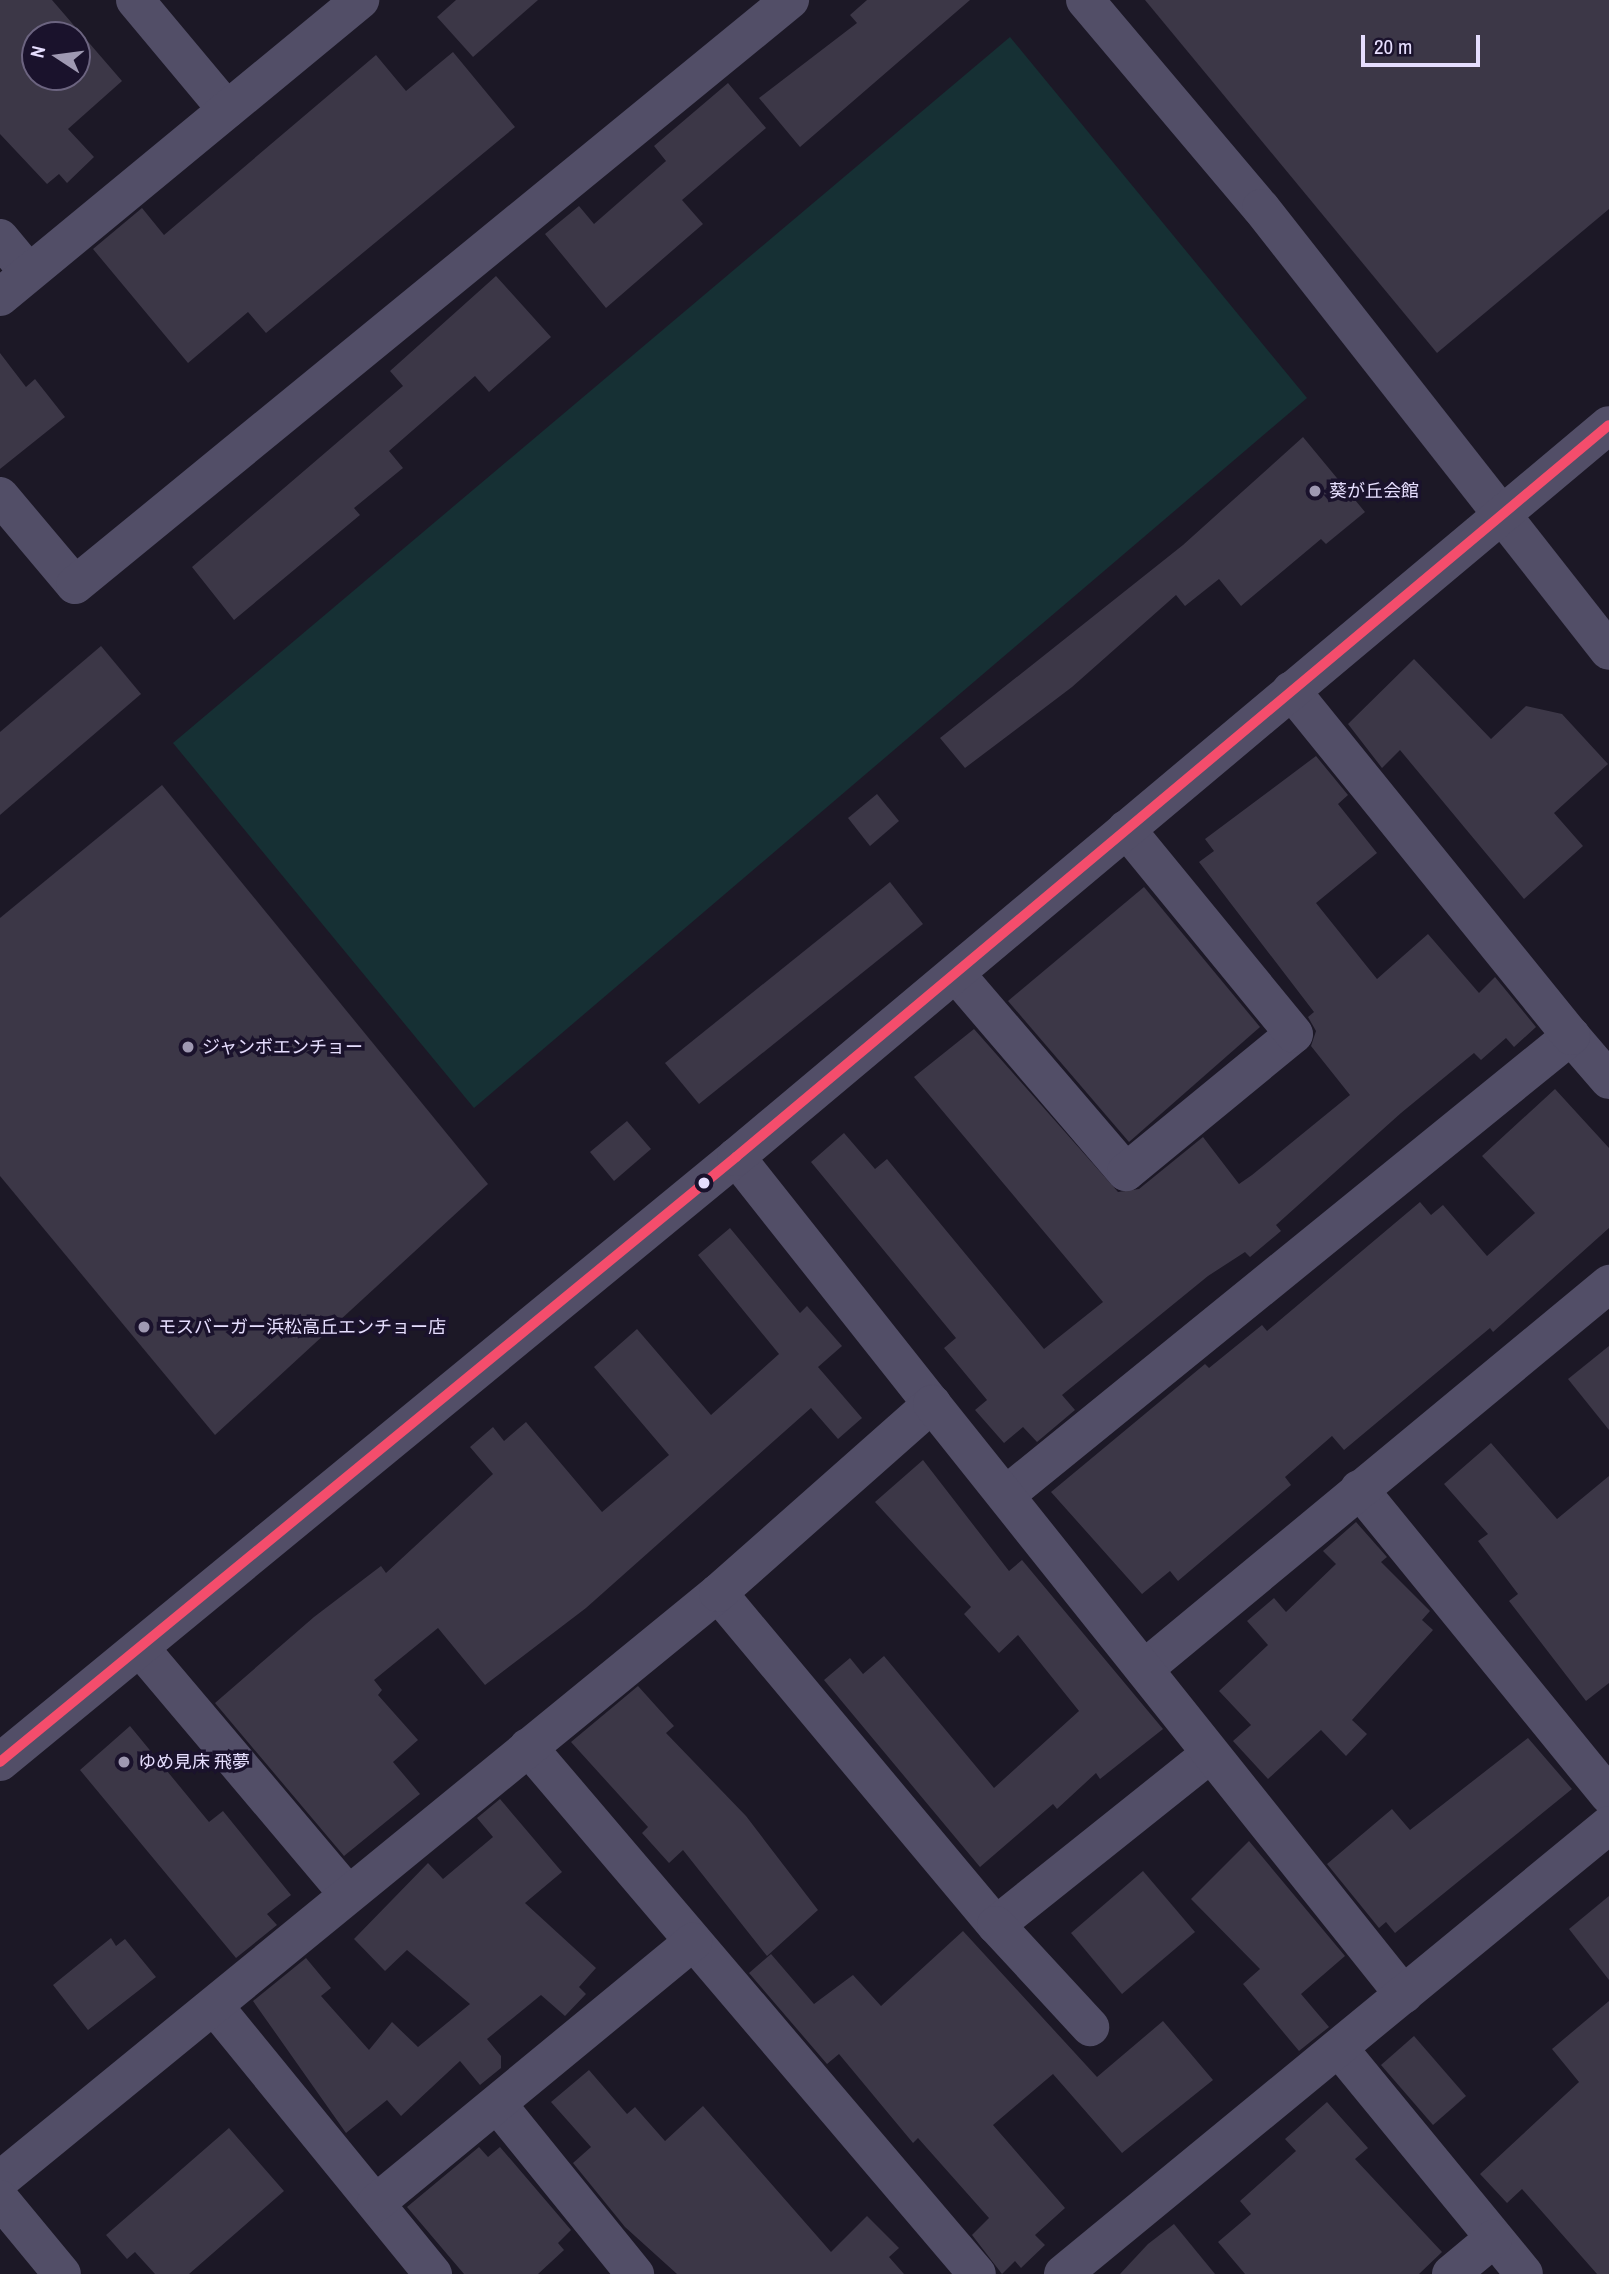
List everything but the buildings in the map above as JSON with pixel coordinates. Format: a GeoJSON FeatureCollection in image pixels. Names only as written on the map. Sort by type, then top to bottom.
{"type":"FeatureCollection","features":[{"type":"Feature","properties":{"kind":"street"},"geometry":{"type":"LineString","coordinates":[[135,0],[228,110]]}},
{"type":"Feature","properties":{"kind":"street"},"geometry":{"type":"LineString","coordinates":[[0,297],[360,0]]}},
{"type":"Feature","properties":{"kind":"street"},"geometry":{"type":"LineString","coordinates":[[0,496],[75,585],[790,0]]}},
{"type":"Feature","properties":{"kind":"street"},"geometry":{"type":"LineString","coordinates":[[1085,0],[1261,208],[1498,515],[1609,651]]}},
{"type":"Feature","properties":{"kind":"street"},"geometry":{"type":"LineString","coordinates":[[0,238],[29,273]]}},
{"type":"Feature","properties":{"kind":"street"},"geometry":{"type":"LineString","coordinates":[[0,1762],[736,1157],[1498,515],[1609,425]]}},
{"type":"Feature","properties":{"kind":"street"},"geometry":{"type":"LineString","coordinates":[[1291,690],[1609,1080]]}},
{"type":"Feature","properties":{"kind":"street"},"geometry":{"type":"LineString","coordinates":[[956,974],[1126,1172],[1294,1034],[1126,830]]}},
{"type":"Feature","properties":{"kind":"street"},"geometry":{"type":"LineString","coordinates":[[1007,1494],[1572,1035]]}},
{"type":"Feature","properties":{"kind":"street"},"geometry":{"type":"LineString","coordinates":[[736,1157],[1007,1494],[1209,1755],[1404,1995]]}},
{"type":"Feature","properties":{"kind":"street"},"geometry":{"type":"LineString","coordinates":[[1144,1669],[1609,1284]]}},
{"type":"Feature","properties":{"kind":"street"},"geometry":{"type":"LineString","coordinates":[[0,2180],[215,2007],[346,1892],[718,1593],[932,1404]]}},
{"type":"Feature","properties":{"kind":"street"},"geometry":{"type":"LineString","coordinates":[[1359,1489],[1609,1795]]}},
{"type":"Feature","properties":{"kind":"street"},"geometry":{"type":"LineString","coordinates":[[718,1593],[996,1925],[1090,2027]]}},
{"type":"Feature","properties":{"kind":"street"},"geometry":{"type":"LineString","coordinates":[[140,1648],[346,1892]]}},
{"type":"Feature","properties":{"kind":"street"},"geometry":{"type":"LineString","coordinates":[[528,1747],[977,2274]]}},
{"type":"Feature","properties":{"kind":"street"},"geometry":{"type":"LineString","coordinates":[[996,1925],[1209,1755]]}},
{"type":"Feature","properties":{"kind":"street"},"geometry":{"type":"LineString","coordinates":[[1063,2274],[1341,2051],[1404,1995],[1609,1825]]}},
{"type":"Feature","properties":{"kind":"street"},"geometry":{"type":"LineString","coordinates":[[376,2203],[693,1942]]}},
{"type":"Feature","properties":{"kind":"street"},"geometry":{"type":"LineString","coordinates":[[215,2007],[433,2274]]}},
{"type":"Feature","properties":{"kind":"street"},"geometry":{"type":"LineString","coordinates":[[1341,2051],[1524,2274]]}},
{"type":"Feature","properties":{"kind":"street"},"geometry":{"type":"LineString","coordinates":[[498,2105],[635,2274]]}},
{"type":"Feature","properties":{"kind":"street"},"geometry":{"type":"LineString","coordinates":[[0,2199],[62,2274]]}},
{"type":"Feature","properties":{"kind":"street"},"geometry":{"type":"LineString","coordinates":[[1451,2274],[1493,2239]]}},
{"type":"Feature","properties":{"kind":"green space"},"geometry":{"type":"Polygon","coordinates":[[[1010,37],[1307,398],[474,1108],[173,743],[1010,37]]]}},
{"type":"Feature","properties":{"kind":"transit line"},"geometry":{"type":"LineString","coordinates":[[0,1762],[736,1157],[1609,425]]}},
{"type":"Feature","properties":{"kind":"place","name":"葵が丘会館"},"geometry":{"type":"Point","coordinates":[1315,491]}},
{"type":"Feature","properties":{"kind":"place","name":"ジャンボエンチョー"},"geometry":{"type":"Point","coordinates":[188,1047]}},
{"type":"Feature","properties":{"kind":"place","name":"モスバーガー浜松高丘エンチョー店"},"geometry":{"type":"Point","coordinates":[144,1327]}},
{"type":"Feature","properties":{"kind":"place","name":"ゆめ見床 飛夢"},"geometry":{"type":"Point","coordinates":[124,1762]}}]}
